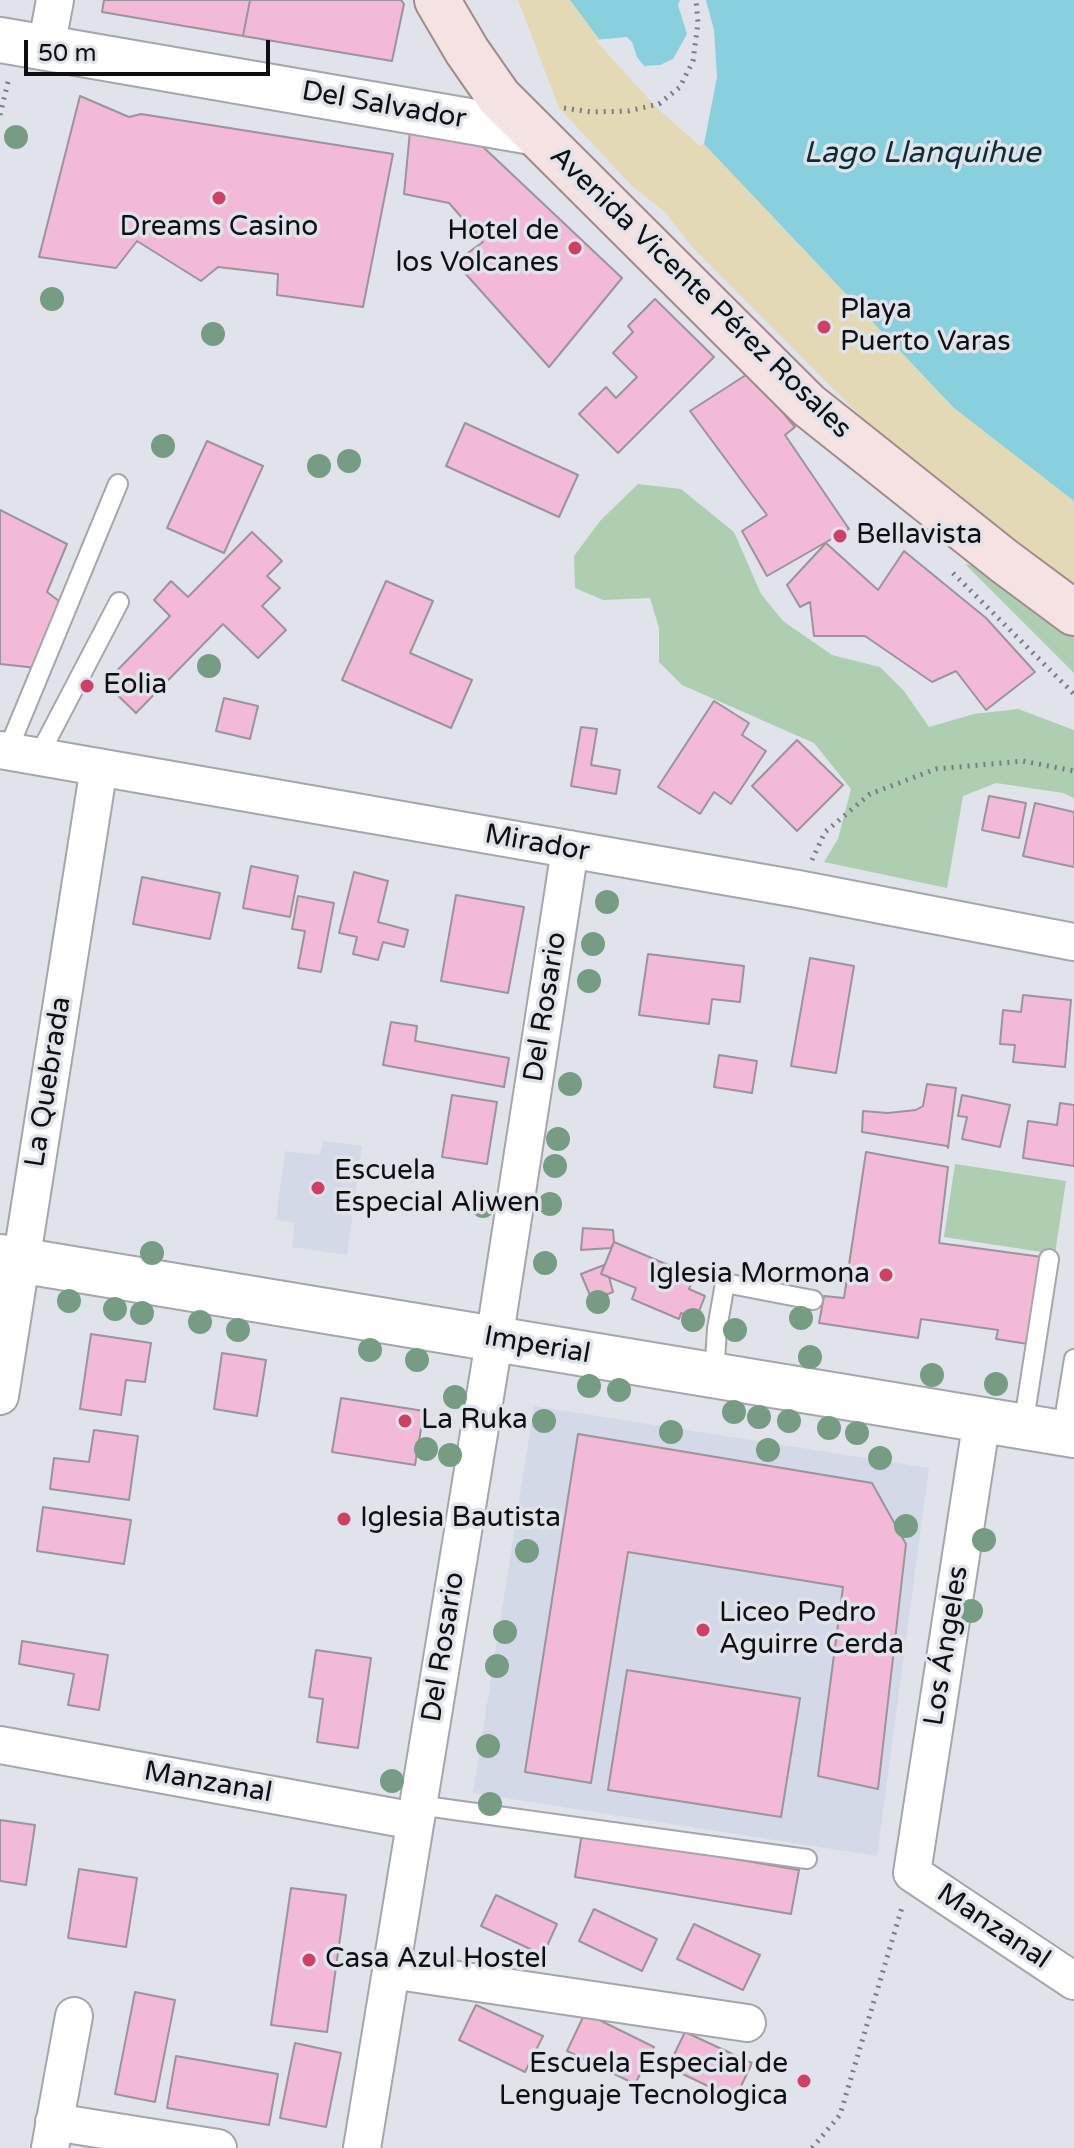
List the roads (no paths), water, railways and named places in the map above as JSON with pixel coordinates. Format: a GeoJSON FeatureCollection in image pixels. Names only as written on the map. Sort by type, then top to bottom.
{"type":"FeatureCollection","features":[{"type":"Feature","properties":{"kind":"main road","name":"Avenida Vicente Pérez Rosales"},"geometry":{"type":"LineString","coordinates":[[437,0],[499,97],[546,120],[808,405],[1074,613]]}},
{"type":"Feature","properties":{"kind":"street"},"geometry":{"type":"LineString","coordinates":[[46,48],[55,0]]}},
{"type":"Feature","properties":{"kind":"street","name":"Del Salvador"},"geometry":{"type":"LineString","coordinates":[[0,40],[546,120]]}},
{"type":"Feature","properties":{"kind":"street","name":"Mirador"},"geometry":{"type":"LineString","coordinates":[[15,753],[798,889],[1074,942]]}},
{"type":"Feature","properties":{"kind":"street","name":"La Quebrada"},"geometry":{"type":"LineString","coordinates":[[0,1396],[11,1259],[99,767]]}},
{"type":"Feature","properties":{"kind":"street","name":"Del Rosario"},"geometry":{"type":"LineString","coordinates":[[362,2148],[494,1339],[570,849]]}},
{"type":"Feature","properties":{"kind":"street","name":"Imperial"},"geometry":{"type":"LineString","coordinates":[[11,1259],[1035,1428]]}},
{"type":"Feature","properties":{"kind":"street","name":"Los Ángeles"},"geometry":{"type":"LineString","coordinates":[[912,1873],[1035,1428]]}},
{"type":"Feature","properties":{"kind":"street","name":"Manzanal"},"geometry":{"type":"LineString","coordinates":[[0,1745],[417,1813]]}},
{"type":"Feature","properties":{"kind":"street","name":"Manzanal"},"geometry":{"type":"LineString","coordinates":[[912,1873],[1074,1981]]}},
{"type":"Feature","properties":{"kind":"street"},"geometry":{"type":"LineString","coordinates":[[391,1970],[747,2023]]}},
{"type":"Feature","properties":{"kind":"street"},"geometry":{"type":"LineString","coordinates":[[74,2016],[52,2135],[218,2148]]}},
{"type":"Feature","properties":{"kind":"lane"},"geometry":{"type":"LineString","coordinates":[[15,753],[118,484]]}},
{"type":"Feature","properties":{"kind":"lane"},"geometry":{"type":"LineString","coordinates":[[15,753],[119,602]]}},
{"type":"Feature","properties":{"kind":"lane"},"geometry":{"type":"LineString","coordinates":[[1035,1428],[1049,1259]]}},
{"type":"Feature","properties":{"kind":"lane"},"geometry":{"type":"LineString","coordinates":[[714,1376],[717,1329],[725,1283],[813,1300]]}},
{"type":"Feature","properties":{"kind":"lane"},"geometry":{"type":"LineString","coordinates":[[1035,1428],[1074,1359]]}},
{"type":"Feature","properties":{"kind":"lane"},"geometry":{"type":"LineString","coordinates":[[417,1813],[807,1859]]}},
{"type":"Feature","properties":{"kind":"water","name":"Lago Llanquihue"},"geometry":{"type":"Polygon","coordinates":[[[570,0],[1074,0],[1074,501],[954,408],[704,144],[659,104],[599,39],[570,0]]]}},
{"type":"Feature","properties":{"kind":"place","name":"Dreams Casino"},"geometry":{"type":"Point","coordinates":[219,198]}},
{"type":"Feature","properties":{"kind":"place","name":"Hotel de los Volcanes"},"geometry":{"type":"Point","coordinates":[575,248]}},
{"type":"Feature","properties":{"kind":"place","name":"Playa Puerto Varas"},"geometry":{"type":"Point","coordinates":[824,327]}},
{"type":"Feature","properties":{"kind":"place","name":"Bellavista"},"geometry":{"type":"Point","coordinates":[840,536]}},
{"type":"Feature","properties":{"kind":"place","name":"Eolia"},"geometry":{"type":"Point","coordinates":[87,686]}},
{"type":"Feature","properties":{"kind":"place","name":"Escuela Especial Aliwen"},"geometry":{"type":"Point","coordinates":[318,1188]}},
{"type":"Feature","properties":{"kind":"place","name":"Iglesia Mormona"},"geometry":{"type":"Point","coordinates":[886,1275]}},
{"type":"Feature","properties":{"kind":"place","name":"La Ruka"},"geometry":{"type":"Point","coordinates":[405,1421]}},
{"type":"Feature","properties":{"kind":"place","name":"Iglesia Bautista"},"geometry":{"type":"Point","coordinates":[344,1519]}},
{"type":"Feature","properties":{"kind":"place","name":"Liceo Pedro Aguirre Cerda"},"geometry":{"type":"Point","coordinates":[703,1630]}},
{"type":"Feature","properties":{"kind":"place","name":"Casa Azul Hostel"},"geometry":{"type":"Point","coordinates":[309,1960]}},
{"type":"Feature","properties":{"kind":"place","name":"Escuela Especial de Lenguaje Tecnologica"},"geometry":{"type":"Point","coordinates":[804,2081]}}]}
